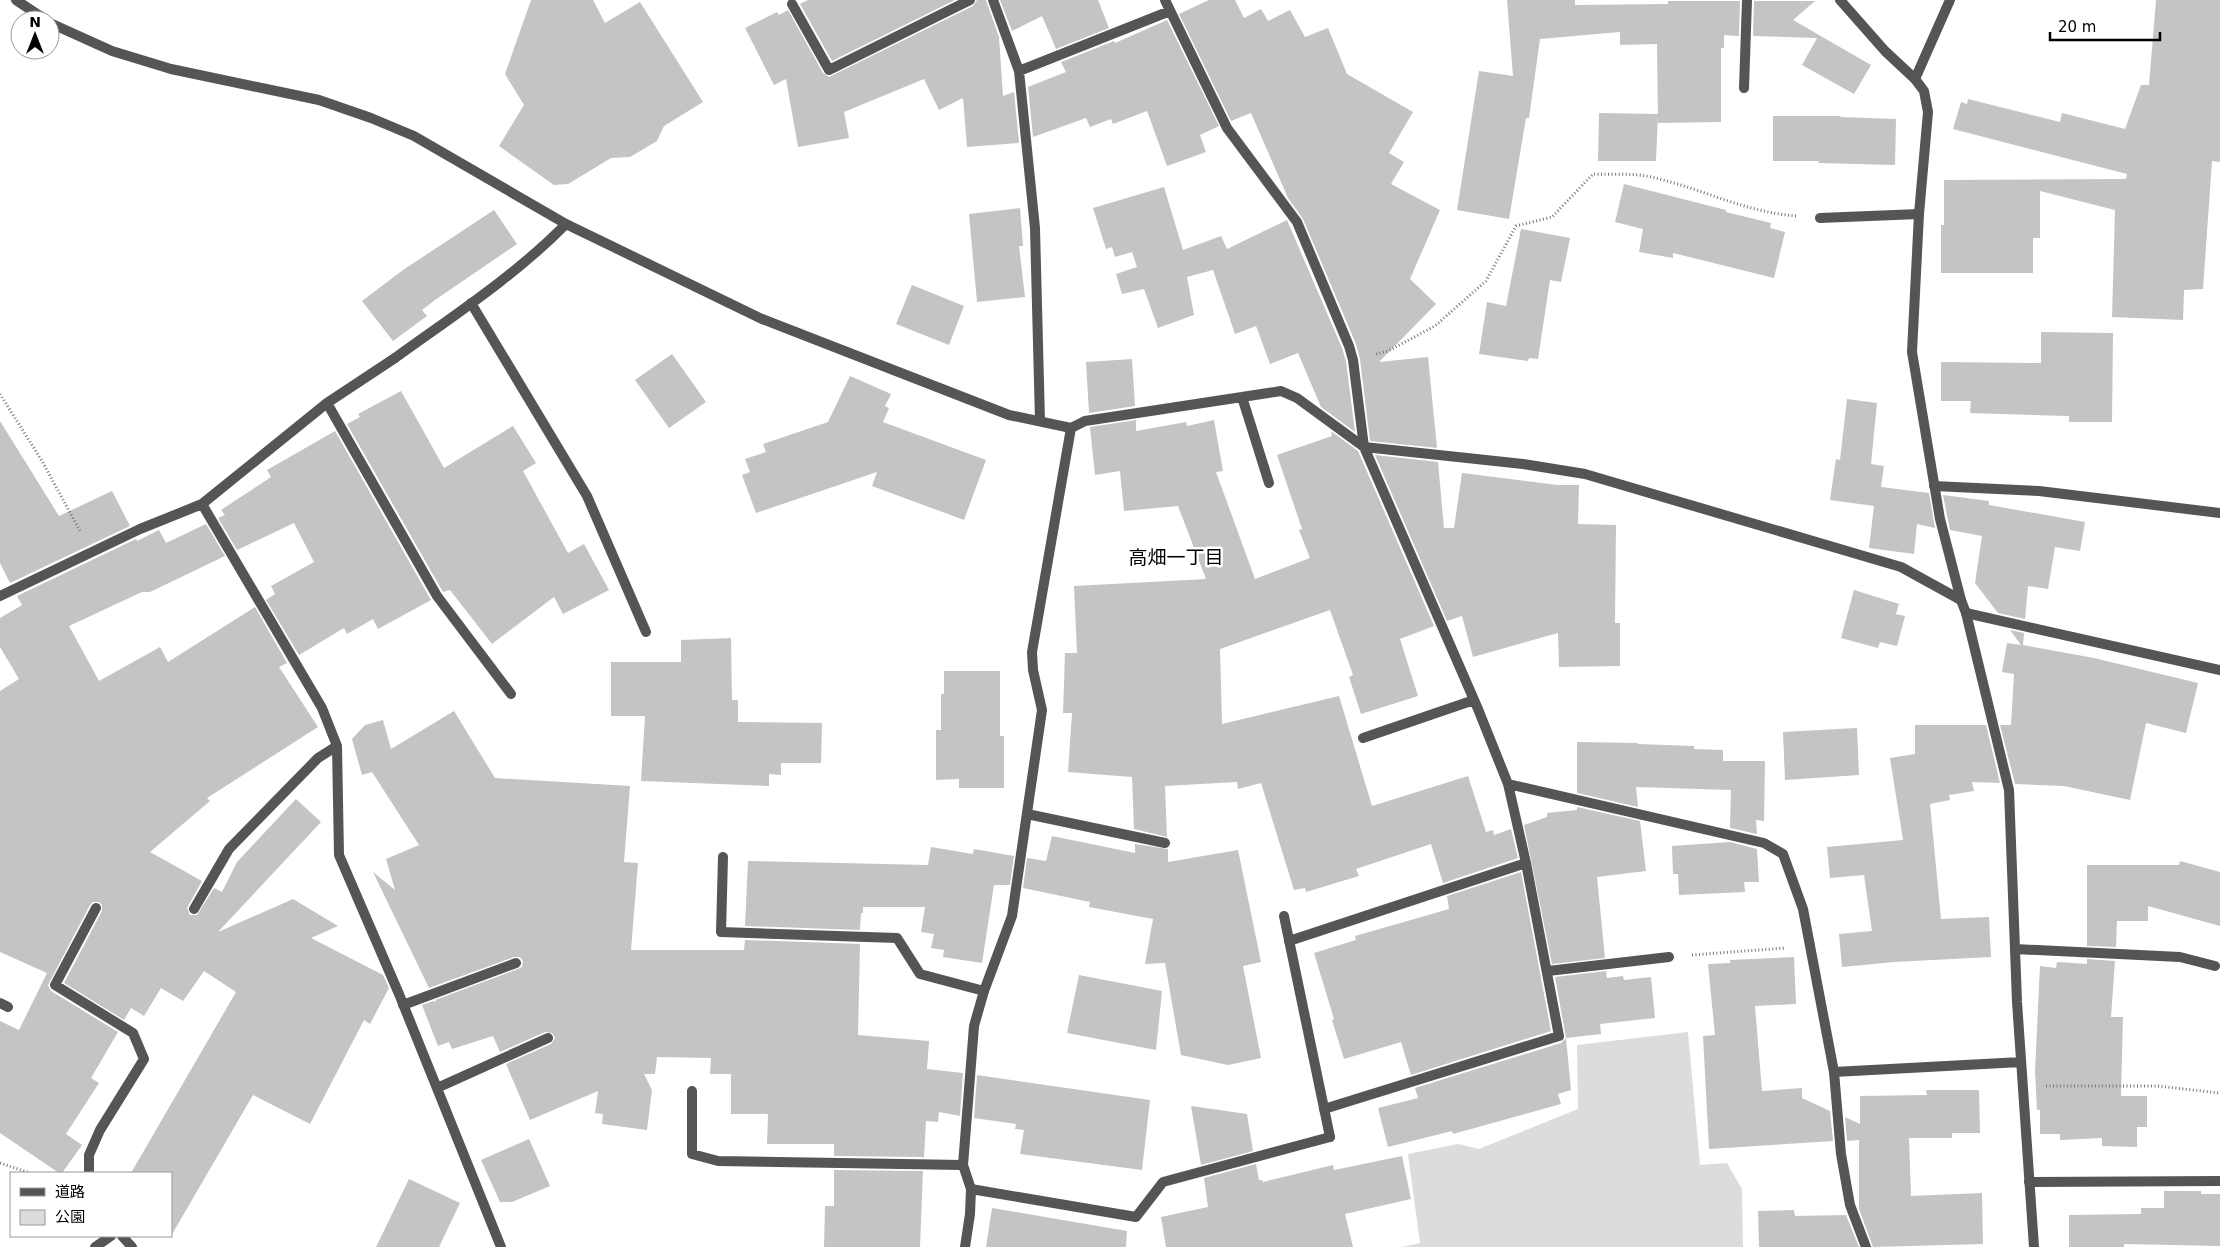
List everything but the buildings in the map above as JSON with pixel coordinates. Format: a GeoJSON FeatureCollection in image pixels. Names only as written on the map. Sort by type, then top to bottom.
{"type":"FeatureCollection","features":[{"type":"Feature","properties":{"kind":"street"},"geometry":{"type":"LineString","coordinates":[[16,0],[31,10]]}},
{"type":"Feature","properties":{"kind":"street"},"geometry":{"type":"LineString","coordinates":[[792,4],[829,70],[970,0]]}},
{"type":"Feature","properties":{"kind":"street"},"geometry":{"type":"LineString","coordinates":[[993,0],[1019,71],[1035,228],[1040,421]]}},
{"type":"Feature","properties":{"kind":"street"},"geometry":{"type":"LineString","coordinates":[[1165,0],[1227,128],[1297,222],[1353,360],[1364,447],[1474,700],[1508,784],[1548,971],[1559,1036],[1324,1109]]}},
{"type":"Feature","properties":{"kind":"street"},"geometry":{"type":"LineString","coordinates":[[1744,88],[1747,0]]}},
{"type":"Feature","properties":{"kind":"street"},"geometry":{"type":"LineString","coordinates":[[1840,0],[1885,51],[1924,91],[1928,112],[1919,214],[1912,352],[1940,519],[1966,613],[2009,790],[2022,1086],[2034,1247]]}},
{"type":"Feature","properties":{"kind":"street"},"geometry":{"type":"LineString","coordinates":[[1914,79],[1950,0]]}},
{"type":"Feature","properties":{"kind":"street"},"geometry":{"type":"LineString","coordinates":[[1019,71],[1170,12]]}},
{"type":"Feature","properties":{"kind":"street"},"geometry":{"type":"LineString","coordinates":[[60,27],[112,50],[162,66],[319,100],[371,118],[414,136],[566,224],[762,319],[955,395],[1009,414],[1071,428],[1085,421],[1281,391],[1297,398],[1364,447],[1523,464],[1585,474],[1901,567],[1961,600]]}},
{"type":"Feature","properties":{"kind":"street"},"geometry":{"type":"LineString","coordinates":[[1820,218],[1919,214]]}},
{"type":"Feature","properties":{"kind":"street"},"geometry":{"type":"LineString","coordinates":[[0,596],[91,552],[202,504],[328,403],[395,358],[471,303],[546,245],[566,224]]}},
{"type":"Feature","properties":{"kind":"street"},"geometry":{"type":"LineString","coordinates":[[471,303],[587,496],[646,632]]}},
{"type":"Feature","properties":{"kind":"street"},"geometry":{"type":"LineString","coordinates":[[1242,398],[1268,483]]}},
{"type":"Feature","properties":{"kind":"street"},"geometry":{"type":"LineString","coordinates":[[328,403],[438,596],[511,694]]}},
{"type":"Feature","properties":{"kind":"street"},"geometry":{"type":"LineString","coordinates":[[965,1247],[970,1214],[971,1189],[962,1165],[974,1026],[984,991],[1012,916],[1042,710],[1033,670],[1032,652],[1071,428]]}},
{"type":"Feature","properties":{"kind":"street"},"geometry":{"type":"LineString","coordinates":[[1934,486],[2039,491],[2220,513]]}},
{"type":"Feature","properties":{"kind":"street"},"geometry":{"type":"LineString","coordinates":[[202,504],[322,708],[337,746],[339,855],[403,1005],[501,1247]]}},
{"type":"Feature","properties":{"kind":"street"},"geometry":{"type":"LineString","coordinates":[[1966,613],[2220,670]]}},
{"type":"Feature","properties":{"kind":"street"},"geometry":{"type":"LineString","coordinates":[[1363,738],[1474,700]]}},
{"type":"Feature","properties":{"kind":"street"},"geometry":{"type":"LineString","coordinates":[[194,909],[230,849],[318,758],[337,746]]}},
{"type":"Feature","properties":{"kind":"street"},"geometry":{"type":"LineString","coordinates":[[1508,784],[1764,843],[1783,854],[1803,909],[1834,1072],[1841,1154],[1850,1205],[1866,1247]]}},
{"type":"Feature","properties":{"kind":"street"},"geometry":{"type":"LineString","coordinates":[[1027,814],[1165,843]]}},
{"type":"Feature","properties":{"kind":"street"},"geometry":{"type":"LineString","coordinates":[[723,857],[721,932],[897,938],[920,974],[984,991]]}},
{"type":"Feature","properties":{"kind":"street"},"geometry":{"type":"LineString","coordinates":[[1290,941],[1526,863]]}},
{"type":"Feature","properties":{"kind":"street"},"geometry":{"type":"LineString","coordinates":[[89,1172],[89,1155],[100,1130],[144,1059],[133,1033],[55,985],[96,908]]}},
{"type":"Feature","properties":{"kind":"street"},"geometry":{"type":"LineString","coordinates":[[971,1189],[1136,1217],[1163,1182],[1330,1137],[1284,916]]}},
{"type":"Feature","properties":{"kind":"street"},"geometry":{"type":"LineString","coordinates":[[2015,949],[2180,957],[2215,966]]}},
{"type":"Feature","properties":{"kind":"street"},"geometry":{"type":"LineString","coordinates":[[1548,971],[1669,957]]}},
{"type":"Feature","properties":{"kind":"street"},"geometry":{"type":"LineString","coordinates":[[403,1005],[516,963]]}},
{"type":"Feature","properties":{"kind":"street"},"geometry":{"type":"LineString","coordinates":[[437,1088],[548,1038]]}},
{"type":"Feature","properties":{"kind":"street"},"geometry":{"type":"LineString","coordinates":[[1834,1072],[2021,1062]]}},
{"type":"Feature","properties":{"kind":"street"},"geometry":{"type":"LineString","coordinates":[[692,1091],[692,1154],[718,1161],[962,1165]]}},
{"type":"Feature","properties":{"kind":"street"},"geometry":{"type":"LineString","coordinates":[[2030,1182],[2220,1181]]}},
{"type":"Feature","properties":{"kind":"street"},"geometry":{"type":"LineString","coordinates":[[95,1247],[110,1237]]}},
{"type":"Feature","properties":{"kind":"street"},"geometry":{"type":"LineString","coordinates":[[123,1237],[132,1247]]}},
{"type":"Feature","properties":{"kind":"path"},"geometry":{"type":"LineString","coordinates":[[1353,360],[1388,350],[1435,326],[1486,281],[1516,226],[1552,217],[1592,174],[1645,176],[1782,215],[1820,218]]}},
{"type":"Feature","properties":{"kind":"path"},"geometry":{"type":"LineString","coordinates":[[0,394],[42,462],[91,552]]}},
{"type":"Feature","properties":{"kind":"path"},"geometry":{"type":"LineString","coordinates":[[1669,957],[1810,946]]}},
{"type":"Feature","properties":{"kind":"path"},"geometry":{"type":"LineString","coordinates":[[2022,1086],[2157,1086],[2220,1093]]}},
{"type":"Feature","properties":{"kind":"path"},"geometry":{"type":"LineString","coordinates":[[0,1163],[27,1172]]}},
{"type":"Feature","properties":{"kind":"green space"},"geometry":{"type":"Polygon","coordinates":[[[1688,1032],[1700,1165],[1727,1163],[1742,1189],[1743,1247],[1402,1247],[1420,1243],[1408,1154],[1458,1144],[1479,1149],[1578,1109],[1577,1045],[1688,1032]]]}},
{"type":"Feature","properties":{"kind":"district","name":"高畑一丁目"},"geometry":{"type":"Point","coordinates":[1176,557]}}]}
